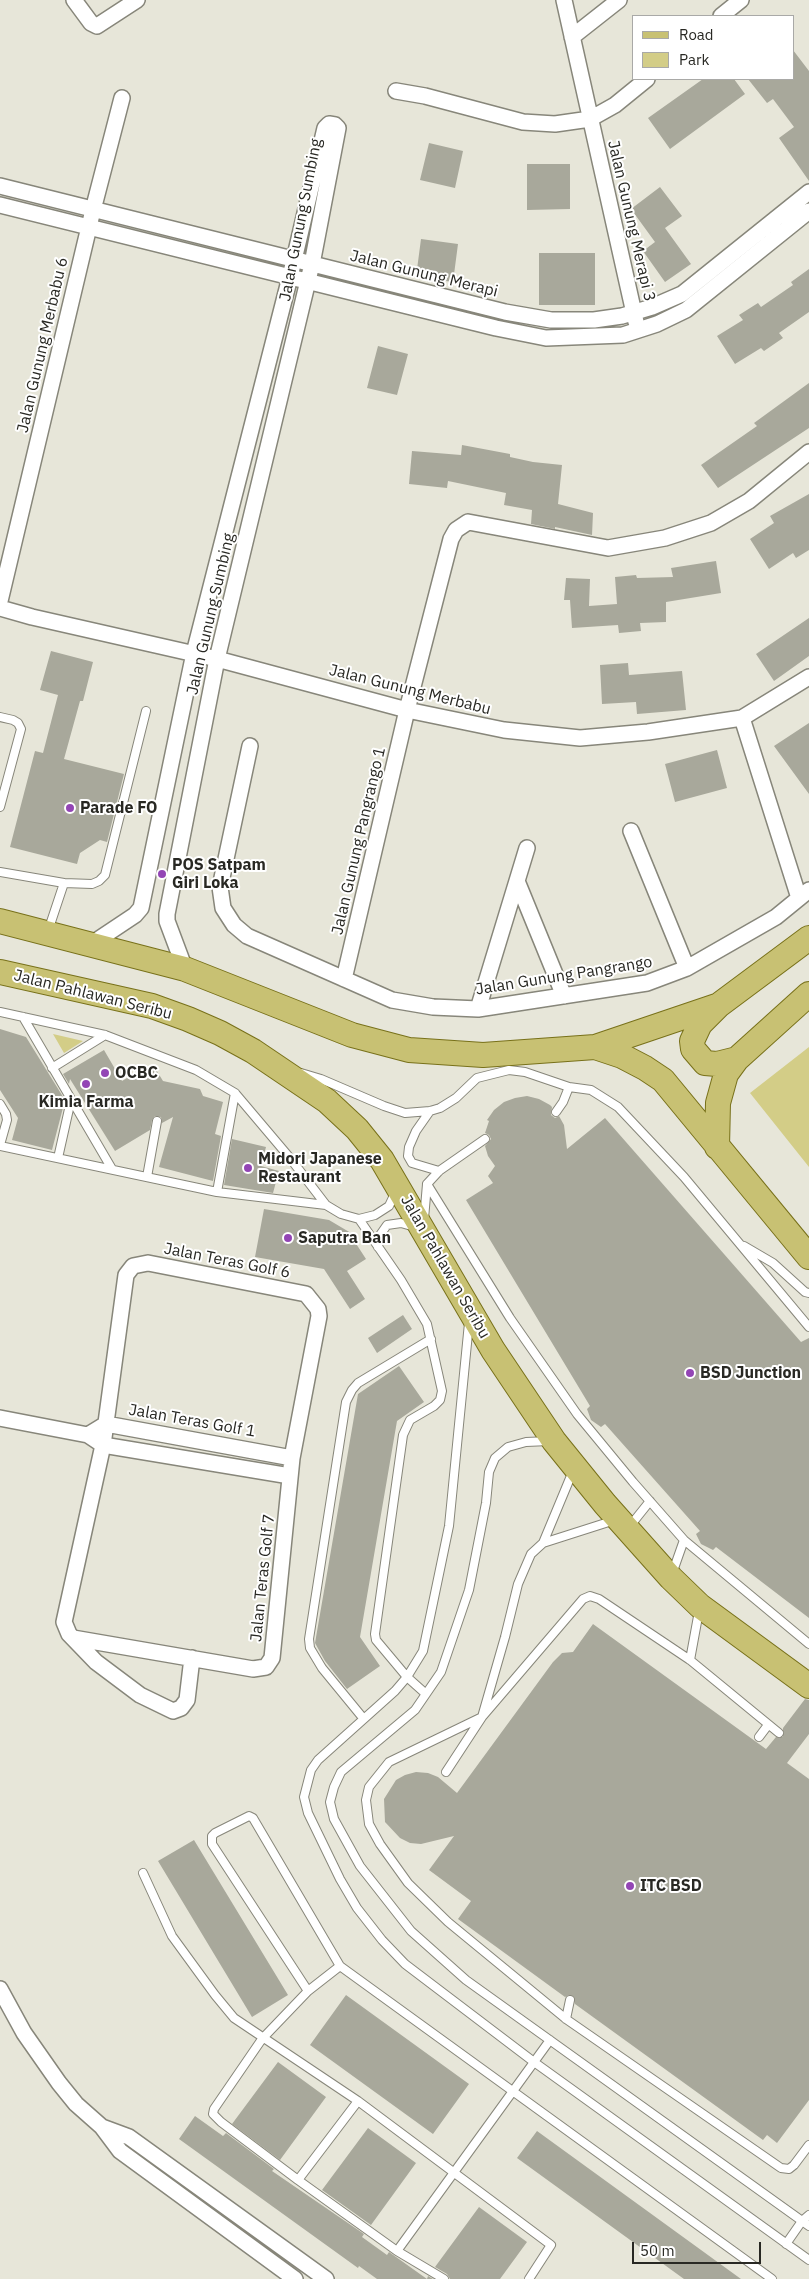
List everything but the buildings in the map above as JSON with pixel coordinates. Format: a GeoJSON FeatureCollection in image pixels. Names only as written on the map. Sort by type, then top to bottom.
{"type":"FeatureCollection","features":[{"type":"Feature","properties":{"kind":"main road"},"geometry":{"type":"LineString","coordinates":[[0,920],[93,943],[185,969],[352,1035],[410,1050],[483,1055],[595,1047],[719,1005]]}},
{"type":"Feature","properties":{"kind":"main road"},"geometry":{"type":"LineString","coordinates":[[737,1059],[717,1064],[705,1063],[692,1049],[692,1041],[700,1024],[719,1005],[809,938]]}},
{"type":"Feature","properties":{"kind":"main road","name":"Jalan Pahlawan Seribu"},"geometry":{"type":"LineString","coordinates":[[0,972],[152,1006],[220,1033],[284,1071],[327,1101],[357,1129],[382,1160],[493,1350],[554,1441],[575,1467],[623,1525],[671,1578],[700,1606],[809,1686]]}},
{"type":"Feature","properties":{"kind":"main road"},"geometry":{"type":"LineString","coordinates":[[718,1146],[718,1103],[726,1074],[737,1059],[809,994]]}},
{"type":"Feature","properties":{"kind":"main road"},"geometry":{"type":"LineString","coordinates":[[595,1047],[622,1056],[645,1068],[662,1080],[809,1256]]}},
{"type":"Feature","properties":{"kind":"street"},"geometry":{"type":"LineString","coordinates":[[74,0],[91,22],[97,26],[137,0]]}},
{"type":"Feature","properties":{"kind":"street","name":"Jalan Gunung Merapi 3"},"geometry":{"type":"LineString","coordinates":[[564,0],[633,312],[639,330]]}},
{"type":"Feature","properties":{"kind":"street"},"geometry":{"type":"LineString","coordinates":[[572,37],[619,0]]}},
{"type":"Feature","properties":{"kind":"street"},"geometry":{"type":"LineString","coordinates":[[723,15],[741,0]]}},
{"type":"Feature","properties":{"kind":"street"},"geometry":{"type":"LineString","coordinates":[[396,91],[425,96],[523,122],[555,124],[590,119],[615,105],[645,80]]}},
{"type":"Feature","properties":{"kind":"street","name":"Jalan Gunung Merbabu 6"},"geometry":{"type":"LineString","coordinates":[[0,600],[93,210],[122,98]]}},
{"type":"Feature","properties":{"kind":"street","name":"Jalan Gunung Sumbing"},"geometry":{"type":"LineString","coordinates":[[93,943],[136,915],[140,908],[194,653],[290,277],[325,128],[329,124],[335,125],[338,128],[312,264],[217,658],[167,917],[185,969]]}},
{"type":"Feature","properties":{"kind":"street","name":"Jalan Gunung Merapi"},"geometry":{"type":"LineString","coordinates":[[0,186],[505,312],[551,320],[594,320],[652,307],[682,294],[809,192]]}},
{"type":"Feature","properties":{"kind":"street"},"geometry":{"type":"LineString","coordinates":[[0,205],[496,328],[546,338],[623,335],[657,324],[686,310],[809,211]]}},
{"type":"Feature","properties":{"kind":"street","name":"Jalan Gunung Pangrango 1"},"geometry":{"type":"LineString","coordinates":[[344,979],[407,710],[451,539],[456,530],[468,522],[608,548],[665,538],[711,523],[749,501],[809,452]]}},
{"type":"Feature","properties":{"kind":"street","name":"Jalan Gunung Merbabu"},"geometry":{"type":"LineString","coordinates":[[0,608],[32,618],[217,658],[407,710],[504,730],[580,738],[648,732],[742,718],[809,677]]}},
{"type":"Feature","properties":{"kind":"street"},"geometry":{"type":"LineString","coordinates":[[742,718],[804,894]]}},
{"type":"Feature","properties":{"kind":"street","name":"Jalan Gunung Pangrango"},"geometry":{"type":"LineString","coordinates":[[250,746],[220,887],[223,908],[234,925],[247,936],[392,1000],[433,1007],[478,1009],[647,983],[687,968],[776,917],[804,894]]}},
{"type":"Feature","properties":{"kind":"street"},"geometry":{"type":"LineString","coordinates":[[631,831],[687,968]]}},
{"type":"Feature","properties":{"kind":"street"},"geometry":{"type":"LineString","coordinates":[[478,1009],[527,848]]}},
{"type":"Feature","properties":{"kind":"street"},"geometry":{"type":"LineString","coordinates":[[517,881],[564,996]]}},
{"type":"Feature","properties":{"kind":"street","name":"Jalan Teras Golf 6"},"geometry":{"type":"LineString","coordinates":[[103,1445],[126,1275],[133,1266],[148,1263],[306,1294],[315,1303],[319,1316],[290,1476]]}},
{"type":"Feature","properties":{"kind":"street"},"geometry":{"type":"LineString","coordinates":[[0,1418],[88,1435],[103,1445],[290,1476]]}},
{"type":"Feature","properties":{"kind":"street","name":"Jalan Teras Golf 1"},"geometry":{"type":"LineString","coordinates":[[88,1435],[106,1424],[292,1458]]}},
{"type":"Feature","properties":{"kind":"street"},"geometry":{"type":"LineString","coordinates":[[103,1445],[64,1622],[73,1638],[96,1662],[140,1696],[173,1712],[180,1708],[186,1700],[192,1658]]}},
{"type":"Feature","properties":{"kind":"street","name":"Jalan Teras Golf 7"},"geometry":{"type":"LineString","coordinates":[[73,1638],[258,1669],[266,1667],[270,1662],[290,1476]]}},
{"type":"Feature","properties":{"kind":"street"},"geometry":{"type":"LineString","coordinates":[[0,1990],[24,2033],[59,2083],[76,2104],[102,2127],[120,2151],[295,2279]]}},
{"type":"Feature","properties":{"kind":"street"},"geometry":{"type":"LineString","coordinates":[[102,2127],[129,2137],[326,2279]]}},
{"type":"Feature","properties":{"kind":"lane"},"geometry":{"type":"LineString","coordinates":[[0,872],[64,883],[92,884],[100,881],[105,875],[146,711]]}},
{"type":"Feature","properties":{"kind":"lane"},"geometry":{"type":"LineString","coordinates":[[0,717],[18,723],[20,729],[0,807]]}},
{"type":"Feature","properties":{"kind":"lane"},"geometry":{"type":"LineString","coordinates":[[48,933],[64,883]]}},
{"type":"Feature","properties":{"kind":"lane"},"geometry":{"type":"LineString","coordinates":[[0,1012],[105,1035],[196,1070],[235,1093],[290,1158],[326,1205],[341,1214],[359,1219],[375,1215],[389,1206],[398,1187]]}},
{"type":"Feature","properties":{"kind":"lane"},"geometry":{"type":"LineString","coordinates":[[23,1017],[112,1169]]}},
{"type":"Feature","properties":{"kind":"lane"},"geometry":{"type":"LineString","coordinates":[[52,1068],[105,1035]]}},
{"type":"Feature","properties":{"kind":"lane"},"geometry":{"type":"LineString","coordinates":[[284,1071],[307,1074],[384,1106],[405,1112],[430,1111],[456,1098],[469,1084],[487,1074],[509,1070],[525,1072],[569,1087],[591,1090],[618,1107],[684,1177],[809,1327]]}},
{"type":"Feature","properties":{"kind":"lane"},"geometry":{"type":"LineString","coordinates":[[556,1112],[564,1102],[569,1087]]}},
{"type":"Feature","properties":{"kind":"lane"},"geometry":{"type":"LineString","coordinates":[[217,1192],[235,1093]]}},
{"type":"Feature","properties":{"kind":"lane"},"geometry":{"type":"LineString","coordinates":[[58,1158],[71,1100]]}},
{"type":"Feature","properties":{"kind":"lane"},"geometry":{"type":"LineString","coordinates":[[0,1104],[7,1120],[0,1145],[217,1192],[326,1205]]}},
{"type":"Feature","properties":{"kind":"lane"},"geometry":{"type":"LineString","coordinates":[[430,1111],[416,1131],[409,1147],[408,1156],[412,1163],[439,1171]]}},
{"type":"Feature","properties":{"kind":"lane"},"geometry":{"type":"LineString","coordinates":[[147,1177],[158,1121]]}},
{"type":"Feature","properties":{"kind":"lane"},"geometry":{"type":"LineString","coordinates":[[378,1247],[380,1235],[388,1225],[401,1223],[423,1230],[427,1184],[439,1171],[484,1139]]}},
{"type":"Feature","properties":{"kind":"lane"},"geometry":{"type":"LineString","coordinates":[[427,1184],[522,1334],[577,1414],[684,1540],[809,1644]]}},
{"type":"Feature","properties":{"kind":"lane"},"geometry":{"type":"LineString","coordinates":[[359,1219],[401,1280],[427,1324],[440,1374],[442,1395],[434,1406],[410,1420],[403,1435],[375,1634],[376,1640],[406,1677],[426,1694]]}},
{"type":"Feature","properties":{"kind":"lane"},"geometry":{"type":"LineString","coordinates":[[738,1242],[773,1263],[805,1292],[809,1293]]}},
{"type":"Feature","properties":{"kind":"lane"},"geometry":{"type":"LineString","coordinates":[[471,1311],[449,1526],[423,1651],[406,1677],[318,1760],[310,1770],[304,1797],[308,1814],[340,1879],[357,1908],[382,1940],[405,1964],[534,2062],[806,2258],[809,2249]]}},
{"type":"Feature","properties":{"kind":"lane"},"geometry":{"type":"LineString","coordinates":[[363,1718],[322,1668],[313,1653],[309,1639],[346,1402],[358,1383],[431,1339]]}},
{"type":"Feature","properties":{"kind":"lane"},"geometry":{"type":"LineString","coordinates":[[554,1441],[526,1442],[508,1447],[495,1458],[489,1472],[486,1503],[469,1590],[441,1672],[415,1710],[341,1772],[330,1802],[334,1820],[360,1866],[411,1931],[466,1980],[806,2223]]}},
{"type":"Feature","properties":{"kind":"lane"},"geometry":{"type":"LineString","coordinates":[[575,1467],[543,1543],[531,1554],[518,1584],[482,1717],[389,1762],[369,1787],[366,1800],[369,1824],[380,1844],[408,1883],[448,1922],[566,2019],[781,2168],[789,2169],[794,2165],[809,2145]]}},
{"type":"Feature","properties":{"kind":"lane"},"geometry":{"type":"LineString","coordinates":[[543,1543],[623,1525],[650,1501]]}},
{"type":"Feature","properties":{"kind":"lane"},"geometry":{"type":"LineString","coordinates":[[671,1578],[684,1540]]}},
{"type":"Feature","properties":{"kind":"lane"},"geometry":{"type":"LineString","coordinates":[[446,1772],[482,1717],[587,1597],[595,1596],[690,1660],[779,1733]]}},
{"type":"Feature","properties":{"kind":"lane"},"geometry":{"type":"LineString","coordinates":[[690,1660],[700,1606]]}},
{"type":"Feature","properties":{"kind":"lane"},"geometry":{"type":"LineString","coordinates":[[759,1737],[768,1725]]}},
{"type":"Feature","properties":{"kind":"lane"},"geometry":{"type":"LineString","coordinates":[[308,1991],[211,1840],[215,1833],[249,1816],[253,1818],[340,1966],[772,2279]]}},
{"type":"Feature","properties":{"kind":"lane"},"geometry":{"type":"LineString","coordinates":[[143,1873],[172,1936],[215,1996],[234,2018],[358,2100],[552,2245],[529,2279]]}},
{"type":"Feature","properties":{"kind":"lane"},"geometry":{"type":"LineString","coordinates":[[340,1966],[308,1991],[262,2038],[214,2109],[214,2114],[221,2122],[298,2180],[397,2251],[444,2279]]}},
{"type":"Feature","properties":{"kind":"lane"},"geometry":{"type":"LineString","coordinates":[[566,2019],[570,2000]]}},
{"type":"Feature","properties":{"kind":"lane"},"geometry":{"type":"LineString","coordinates":[[397,2251],[550,2040]]}},
{"type":"Feature","properties":{"kind":"lane"},"geometry":{"type":"LineString","coordinates":[[298,2180],[358,2100]]}},
{"type":"Feature","properties":{"kind":"lane"},"geometry":{"type":"LineString","coordinates":[[786,2244],[806,2223],[809,2215]]}},
{"type":"Feature","properties":{"kind":"green space"},"geometry":{"type":"Polygon","coordinates":[[[53,1034],[83,1041],[64,1053],[53,1034]]]}},
{"type":"Feature","properties":{"kind":"green space"},"geometry":{"type":"Polygon","coordinates":[[[809,1047],[809,1167],[750,1093],[809,1047]]]}},
{"type":"Feature","properties":{"kind":"place","name":"Parade FO"},"geometry":{"type":"Point","coordinates":[70,808]}},
{"type":"Feature","properties":{"kind":"place","name":"POS Satpam Giri Loka"},"geometry":{"type":"Point","coordinates":[162,874]}},
{"type":"Feature","properties":{"kind":"place","name":"OCBC"},"geometry":{"type":"Point","coordinates":[105,1073]}},
{"type":"Feature","properties":{"kind":"place","name":"Kimia Farma"},"geometry":{"type":"Point","coordinates":[86,1084]}},
{"type":"Feature","properties":{"kind":"place","name":"Midori Japanese Restaurant"},"geometry":{"type":"Point","coordinates":[248,1168]}},
{"type":"Feature","properties":{"kind":"place","name":"Saputra Ban"},"geometry":{"type":"Point","coordinates":[288,1238]}},
{"type":"Feature","properties":{"kind":"place","name":"BSD Junction"},"geometry":{"type":"Point","coordinates":[690,1373]}},
{"type":"Feature","properties":{"kind":"place","name":"ITC BSD"},"geometry":{"type":"Point","coordinates":[630,1886]}}]}
